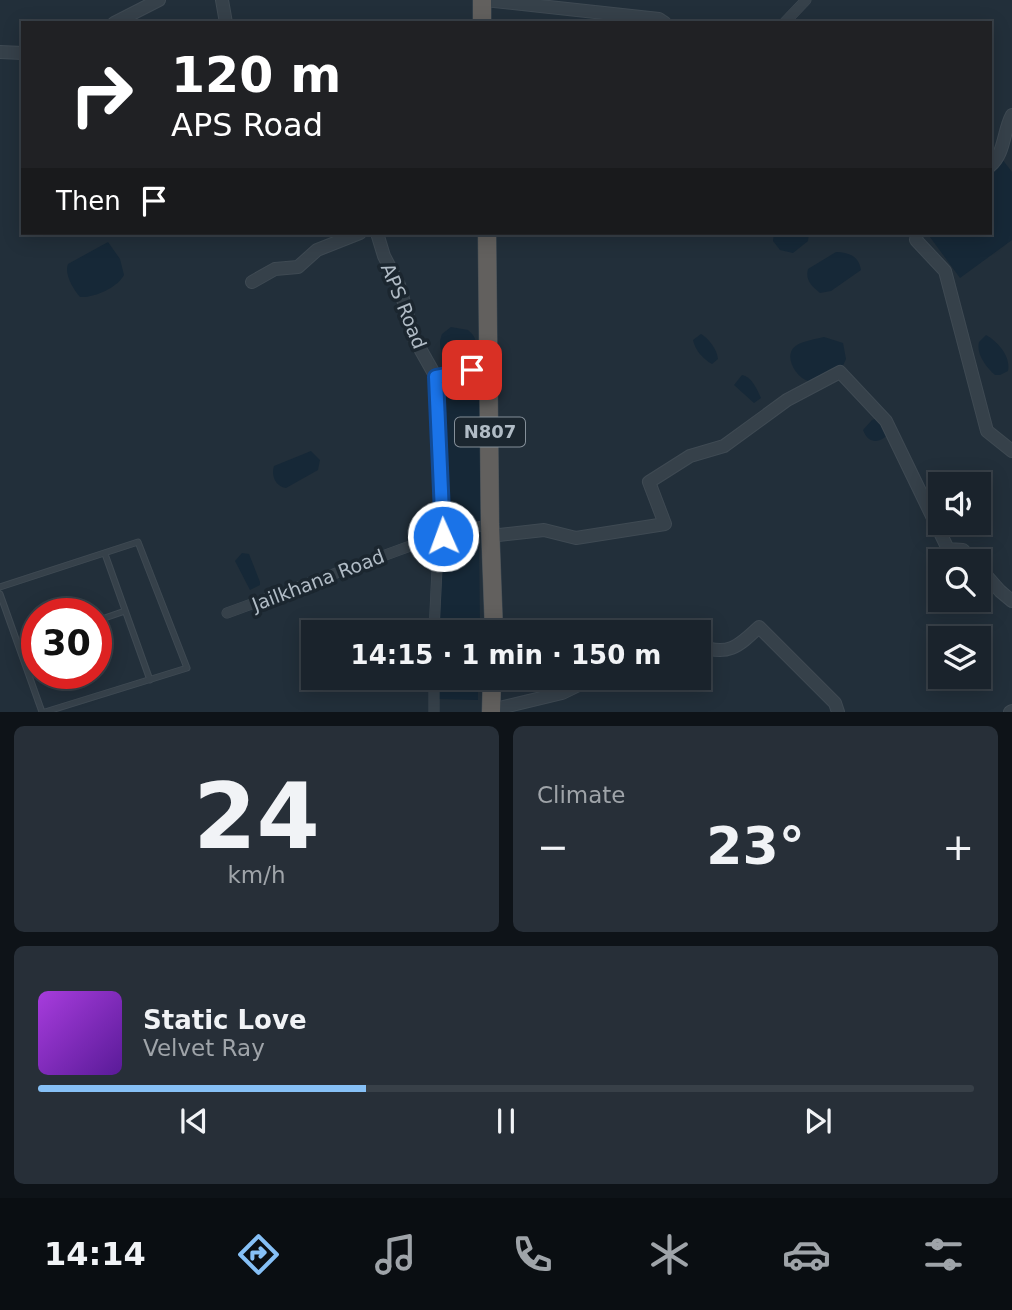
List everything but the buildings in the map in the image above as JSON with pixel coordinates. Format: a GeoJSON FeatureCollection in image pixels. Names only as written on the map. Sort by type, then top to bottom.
{"type":"FeatureCollection","features":[{"type":"Feature","properties":{"kind":"highway"},"geometry":{"type":"LineString","coordinates":[[482,21],[483,0]]}},
{"type":"Feature","properties":{"kind":"highway","name":"N807"},"geometry":{"type":"LineString","coordinates":[[487,235],[494,620]]}},
{"type":"Feature","properties":{"kind":"highway"},"geometry":{"type":"LineString","coordinates":[[491,711],[492,690]]}},
{"type":"Feature","properties":{"kind":"street"},"geometry":{"type":"LineString","coordinates":[[118,21],[159,0]]}},
{"type":"Feature","properties":{"kind":"street"},"geometry":{"type":"LineString","coordinates":[[222,0],[226,21]]}},
{"type":"Feature","properties":{"kind":"street"},"geometry":{"type":"LineString","coordinates":[[483,0],[612,13],[662,21]]}},
{"type":"Feature","properties":{"kind":"street"},"geometry":{"type":"LineString","coordinates":[[786,21],[806,0]]}},
{"type":"Feature","properties":{"kind":"street"},"geometry":{"type":"LineString","coordinates":[[0,52],[21,53]]}},
{"type":"Feature","properties":{"kind":"street"},"geometry":{"type":"LineString","coordinates":[[992,165],[997,161],[1012,115]]}},
{"type":"Feature","properties":{"kind":"street"},"geometry":{"type":"LineString","coordinates":[[252,282],[275,269],[298,267],[317,250],[355,235]]}},
{"type":"Feature","properties":{"kind":"street","name":"APS Road"},"geometry":{"type":"LineString","coordinates":[[378,235],[384,256],[399,285],[414,338],[435,379]]}},
{"type":"Feature","properties":{"kind":"street"},"geometry":{"type":"LineString","coordinates":[[917,235],[916,240],[944,271],[987,431],[1012,451]]}},
{"type":"Feature","properties":{"kind":"street"},"geometry":{"type":"LineString","coordinates":[[435,620],[437,569],[435,379],[472,370],[490,370]]}},
{"type":"Feature","properties":{"kind":"street"},"geometry":{"type":"LineString","coordinates":[[490,530],[544,530],[576,538],[665,524],[649,482],[690,456],[724,446],[787,400],[840,372],[886,421],[948,549]]}},
{"type":"Feature","properties":{"kind":"street","name":"Jailkhana Road"},"geometry":{"type":"LineString","coordinates":[[227,613],[437,537],[490,530]]}},
{"type":"Feature","properties":{"kind":"street"},"geometry":{"type":"LineString","coordinates":[[991,581],[1012,601]]}},
{"type":"Feature","properties":{"kind":"street"},"geometry":{"type":"LineString","coordinates":[[711,649],[723,652],[759,627],[835,703],[838,712]]}},
{"type":"Feature","properties":{"kind":"street"},"geometry":{"type":"LineString","coordinates":[[434,690],[434,712]]}},
{"type":"Feature","properties":{"kind":"street"},"geometry":{"type":"LineString","coordinates":[[491,711],[568,690]]}},
{"type":"Feature","properties":{"kind":"lane"},"geometry":{"type":"LineString","coordinates":[[0,587],[136,542],[141,545],[164,614],[187,668],[44,712],[0,594]]}},
{"type":"Feature","properties":{"kind":"lane"},"geometry":{"type":"LineString","coordinates":[[104,554],[150,680]]}},
{"type":"Feature","properties":{"kind":"lane"},"geometry":{"type":"LineString","coordinates":[[112,615],[125,611]]}},
{"type":"Feature","properties":{"kind":"water"},"geometry":{"type":"Polygon","coordinates":[[[1002,159],[1012,172],[1012,240],[960,278],[928,235],[992,235],[992,167],[1002,159]]]}},
{"type":"Feature","properties":{"kind":"water"},"geometry":{"type":"Polygon","coordinates":[[[774,235],[809,235],[808,241],[793,253],[780,250],[773,241],[774,235]]]}},
{"type":"Feature","properties":{"kind":"water"},"geometry":{"type":"Polygon","coordinates":[[[108,242],[120,259],[124,275],[105,291],[80,297],[68,277],[68,264],[108,242]]]}},
{"type":"Feature","properties":{"kind":"water"},"geometry":{"type":"Polygon","coordinates":[[[836,252],[852,256],[858,261],[861,270],[831,291],[820,293],[808,280],[808,269],[836,252]]]}},
{"type":"Feature","properties":{"kind":"water"},"geometry":{"type":"Polygon","coordinates":[[[451,327],[468,330],[474,336],[476,344],[471,359],[454,366],[440,348],[442,334],[451,327]]]}},
{"type":"Feature","properties":{"kind":"water"},"geometry":{"type":"Polygon","coordinates":[[[701,334],[710,341],[716,352],[718,359],[712,364],[700,354],[694,344],[693,340],[701,334]]]}},
{"type":"Feature","properties":{"kind":"water"},"geometry":{"type":"Polygon","coordinates":[[[986,335],[995,341],[1008,360],[1008,371],[1000,375],[995,375],[980,356],[979,342],[986,335]]]}},
{"type":"Feature","properties":{"kind":"water"},"geometry":{"type":"Polygon","coordinates":[[[824,337],[843,343],[846,359],[840,372],[820,381],[803,379],[790,359],[793,349],[807,341],[824,337]]]}},
{"type":"Feature","properties":{"kind":"water"},"geometry":{"type":"Polygon","coordinates":[[[742,375],[751,380],[761,398],[754,403],[734,385],[742,375]]]}},
{"type":"Feature","properties":{"kind":"water"},"geometry":{"type":"Polygon","coordinates":[[[478,379],[487,520],[444,529],[438,381],[478,379]]]}},
{"type":"Feature","properties":{"kind":"water"},"geometry":{"type":"Polygon","coordinates":[[[879,418],[889,433],[874,441],[865,435],[863,430],[872,420],[879,418]]]}},
{"type":"Feature","properties":{"kind":"water"},"geometry":{"type":"Polygon","coordinates":[[[311,451],[320,460],[318,470],[286,488],[277,483],[274,466],[311,451]]]}},
{"type":"Feature","properties":{"kind":"water"},"geometry":{"type":"Polygon","coordinates":[[[479,540],[480,620],[440,620],[439,541],[479,540]]]}},
{"type":"Feature","properties":{"kind":"water"},"geometry":{"type":"Polygon","coordinates":[[[242,553],[249,554],[260,582],[260,585],[250,590],[235,561],[242,553]]]}},
{"type":"Feature","properties":{"kind":"water"},"geometry":{"type":"Polygon","coordinates":[[[437,690],[478,690],[478,700],[437,699],[437,690]]]}},
{"type":"Feature","properties":{"kind":"route"},"geometry":{"type":"LineString","coordinates":[[443,536],[436,377],[472,370]]}}]}
